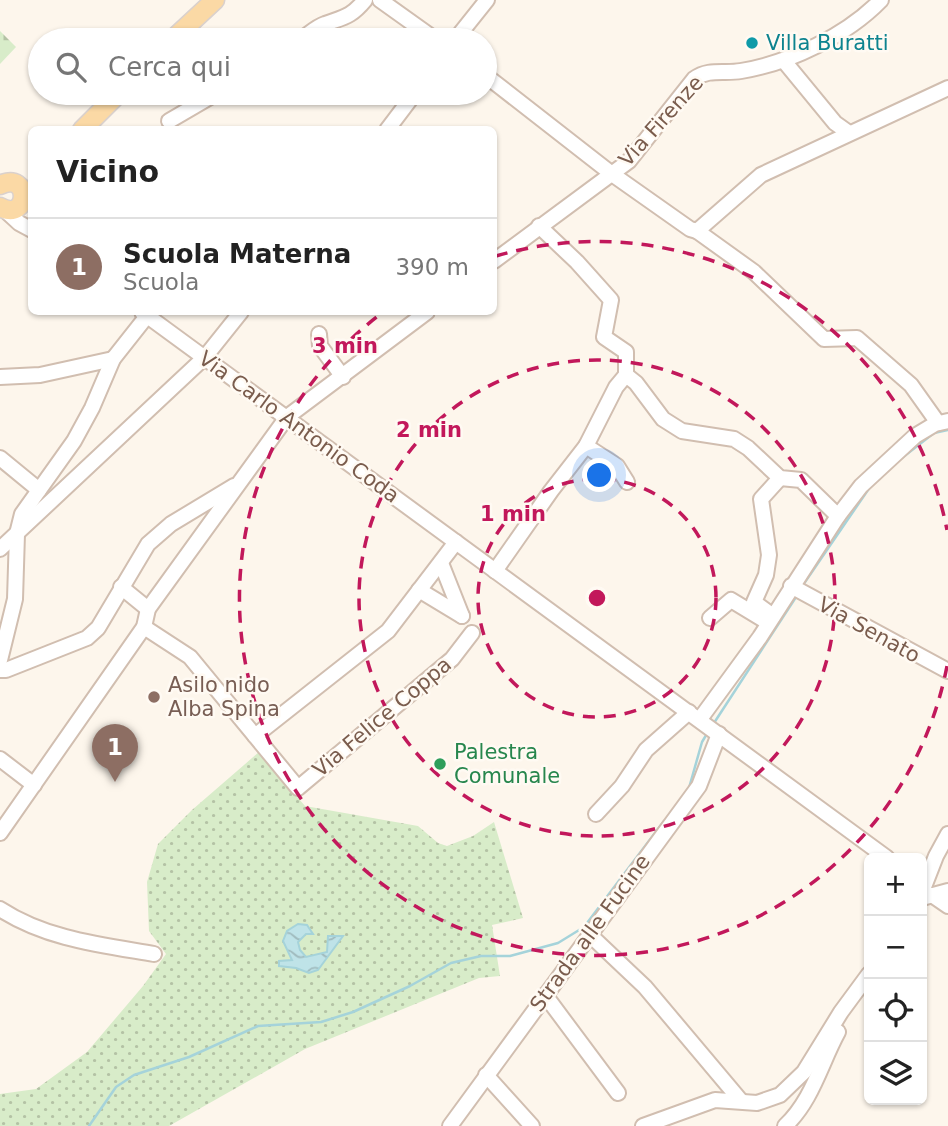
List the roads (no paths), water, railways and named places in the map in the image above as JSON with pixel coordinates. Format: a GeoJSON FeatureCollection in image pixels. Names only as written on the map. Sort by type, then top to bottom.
{"type":"FeatureCollection","features":[{"type":"Feature","properties":{"kind":"main road"},"geometry":{"type":"LineString","coordinates":[[190,28],[212,1]]}},
{"type":"Feature","properties":{"kind":"main road"},"geometry":{"type":"LineString","coordinates":[[86,126],[107,105]]}},
{"type":"Feature","properties":{"kind":"main road"},"geometry":{"type":"LineString","coordinates":[[6,184],[28,176]]}},
{"type":"Feature","properties":{"kind":"main road"},"geometry":{"type":"LineString","coordinates":[[6,184],[22,189],[8,206]]}},
{"type":"Feature","properties":{"kind":"main road"},"geometry":{"type":"LineString","coordinates":[[8,206],[28,187]]}},
{"type":"Feature","properties":{"kind":"street"},"geometry":{"type":"LineString","coordinates":[[317,28],[342,20],[355,12],[365,0]]}},
{"type":"Feature","properties":{"kind":"street"},"geometry":{"type":"LineString","coordinates":[[380,0],[419,28]]}},
{"type":"Feature","properties":{"kind":"street"},"geometry":{"type":"LineString","coordinates":[[465,28],[487,0]]}},
{"type":"Feature","properties":{"kind":"street","name":"Via Firenze"},"geometry":{"type":"LineString","coordinates":[[497,259],[612,174],[637,152],[694,79],[704,72],[739,72],[784,61],[862,19],[881,0]]}},
{"type":"Feature","properties":{"kind":"street"},"geometry":{"type":"LineString","coordinates":[[784,61],[835,123],[849,133]]}},
{"type":"Feature","properties":{"kind":"street"},"geometry":{"type":"LineString","coordinates":[[497,84],[612,174],[754,272],[824,339],[857,338],[911,385],[943,422],[915,436],[861,486],[838,516],[771,620],[695,715],[646,750],[622,786],[596,814]]}},
{"type":"Feature","properties":{"kind":"street"},"geometry":{"type":"LineString","coordinates":[[698,231],[761,175],[948,88]]}},
{"type":"Feature","properties":{"kind":"street"},"geometry":{"type":"LineString","coordinates":[[169,121],[196,105]]}},
{"type":"Feature","properties":{"kind":"street"},"geometry":{"type":"LineString","coordinates":[[390,126],[406,105]]}},
{"type":"Feature","properties":{"kind":"street"},"geometry":{"type":"LineString","coordinates":[[8,206],[19,223],[28,227]]}},
{"type":"Feature","properties":{"kind":"street"},"geometry":{"type":"LineString","coordinates":[[495,570],[586,446],[616,387],[626,376],[626,352],[604,337],[611,300],[577,262],[539,226]]}},
{"type":"Feature","properties":{"kind":"street"},"geometry":{"type":"LineString","coordinates":[[0,660],[15,599],[17,534],[22,514],[80,430],[113,359],[143,315]]}},
{"type":"Feature","properties":{"kind":"street","name":"Via Carlo Antonio Coda"},"geometry":{"type":"LineString","coordinates":[[145,315],[880,853]]}},
{"type":"Feature","properties":{"kind":"street"},"geometry":{"type":"LineString","coordinates":[[0,549],[205,358],[239,315]]}},
{"type":"Feature","properties":{"kind":"street"},"geometry":{"type":"LineString","coordinates":[[0,833],[144,627],[148,609],[287,417],[423,315]]}},
{"type":"Feature","properties":{"kind":"street"},"geometry":{"type":"LineString","coordinates":[[319,334],[320,346],[343,377]]}},
{"type":"Feature","properties":{"kind":"street"},"geometry":{"type":"LineString","coordinates":[[0,377],[40,375],[113,359]]}},
{"type":"Feature","properties":{"kind":"street"},"geometry":{"type":"LineString","coordinates":[[626,376],[636,383],[663,419],[682,430],[734,439],[748,448],[780,478],[801,480],[838,516]]}},
{"type":"Feature","properties":{"kind":"street"},"geometry":{"type":"LineString","coordinates":[[586,446],[617,466],[627,482]]}},
{"type":"Feature","properties":{"kind":"street"},"geometry":{"type":"LineString","coordinates":[[0,458],[39,490]]}},
{"type":"Feature","properties":{"kind":"street"},"geometry":{"type":"LineString","coordinates":[[771,620],[754,603],[766,576],[769,555],[761,499],[780,478]]}},
{"type":"Feature","properties":{"kind":"street"},"geometry":{"type":"LineString","coordinates":[[0,670],[88,638],[98,628],[148,544],[171,524],[239,482]]}},
{"type":"Feature","properties":{"kind":"street"},"geometry":{"type":"LineString","coordinates":[[255,736],[388,631],[456,542]]}},
{"type":"Feature","properties":{"kind":"street"},"geometry":{"type":"LineString","coordinates":[[419,590],[462,615],[441,563]]}},
{"type":"Feature","properties":{"kind":"street","name":"Via Senato"},"geometry":{"type":"LineString","coordinates":[[791,586],[948,671]]}},
{"type":"Feature","properties":{"kind":"street"},"geometry":{"type":"LineString","coordinates":[[121,587],[148,609]]}},
{"type":"Feature","properties":{"kind":"street"},"geometry":{"type":"LineString","coordinates":[[710,618],[731,600],[771,620]]}},
{"type":"Feature","properties":{"kind":"street","name":"Via Felice Coppa"},"geometry":{"type":"LineString","coordinates":[[144,627],[190,657],[299,788],[452,659],[472,633]]}},
{"type":"Feature","properties":{"kind":"street","name":"Strada alle Fucine"},"geometry":{"type":"LineString","coordinates":[[450,1126],[699,786],[719,734]]}},
{"type":"Feature","properties":{"kind":"street"},"geometry":{"type":"LineString","coordinates":[[0,759],[33,785]]}},
{"type":"Feature","properties":{"kind":"street"},"geometry":{"type":"LineString","coordinates":[[927,882],[936,856],[948,834]]}},
{"type":"Feature","properties":{"kind":"street"},"geometry":{"type":"LineString","coordinates":[[927,891],[948,891]]}},
{"type":"Feature","properties":{"kind":"street"},"geometry":{"type":"LineString","coordinates":[[927,893],[948,906]]}},
{"type":"Feature","properties":{"kind":"street"},"geometry":{"type":"LineString","coordinates":[[0,909],[55,934],[80,942],[154,954]]}},
{"type":"Feature","properties":{"kind":"street"},"geometry":{"type":"LineString","coordinates":[[589,934],[645,987],[741,1101]]}},
{"type":"Feature","properties":{"kind":"street"},"geometry":{"type":"LineString","coordinates":[[643,1126],[715,1100],[757,1102],[780,1096],[804,1072],[841,1012],[865,979]]}},
{"type":"Feature","properties":{"kind":"street"},"geometry":{"type":"LineString","coordinates":[[785,1126],[797,1116],[814,1085],[825,1055],[864,992]]}},
{"type":"Feature","properties":{"kind":"street"},"geometry":{"type":"LineString","coordinates":[[545,995],[618,1093]]}},
{"type":"Feature","properties":{"kind":"street"},"geometry":{"type":"LineString","coordinates":[[486,1075],[532,1126]]}},
{"type":"Feature","properties":{"kind":"water"},"geometry":{"type":"Polygon","coordinates":[[[298,924],[307,925],[313,934],[306,934],[298,942],[306,957],[327,952],[328,936],[343,936],[318,970],[309,973],[279,966],[279,961],[292,960],[283,941],[287,931],[298,924]]]}},
{"type":"Feature","properties":{"kind":"waterway"},"geometry":{"type":"LineString","coordinates":[[898,461],[934,433],[948,430]]}},
{"type":"Feature","properties":{"kind":"waterway"},"geometry":{"type":"LineString","coordinates":[[803,585],[870,487]]}},
{"type":"Feature","properties":{"kind":"waterway"},"geometry":{"type":"LineString","coordinates":[[714,723],[798,594]]}},
{"type":"Feature","properties":{"kind":"waterway"},"geometry":{"type":"LineString","coordinates":[[689,788],[702,742],[708,732]]}},
{"type":"Feature","properties":{"kind":"waterway"},"geometry":{"type":"LineString","coordinates":[[89,1126],[116,1087],[134,1075],[189,1057],[258,1026],[321,1022],[353,1012],[410,986],[451,963],[481,956],[510,956],[558,943],[584,927],[664,821]]}},
{"type":"Feature","properties":{"kind":"place","name":"Villa Buratti"},"geometry":{"type":"Point","coordinates":[752,43]}},
{"type":"Feature","properties":{"kind":"place","name":"Asilo nido Alba Spina"},"geometry":{"type":"Point","coordinates":[154,697]}},
{"type":"Feature","properties":{"kind":"place","name":"Palestra Comunale"},"geometry":{"type":"Point","coordinates":[440,764]}},
{"type":"Feature","properties":{"kind":"place","name":"Scuola Materna"},"geometry":{"type":"Point","coordinates":[115,782]}}]}
